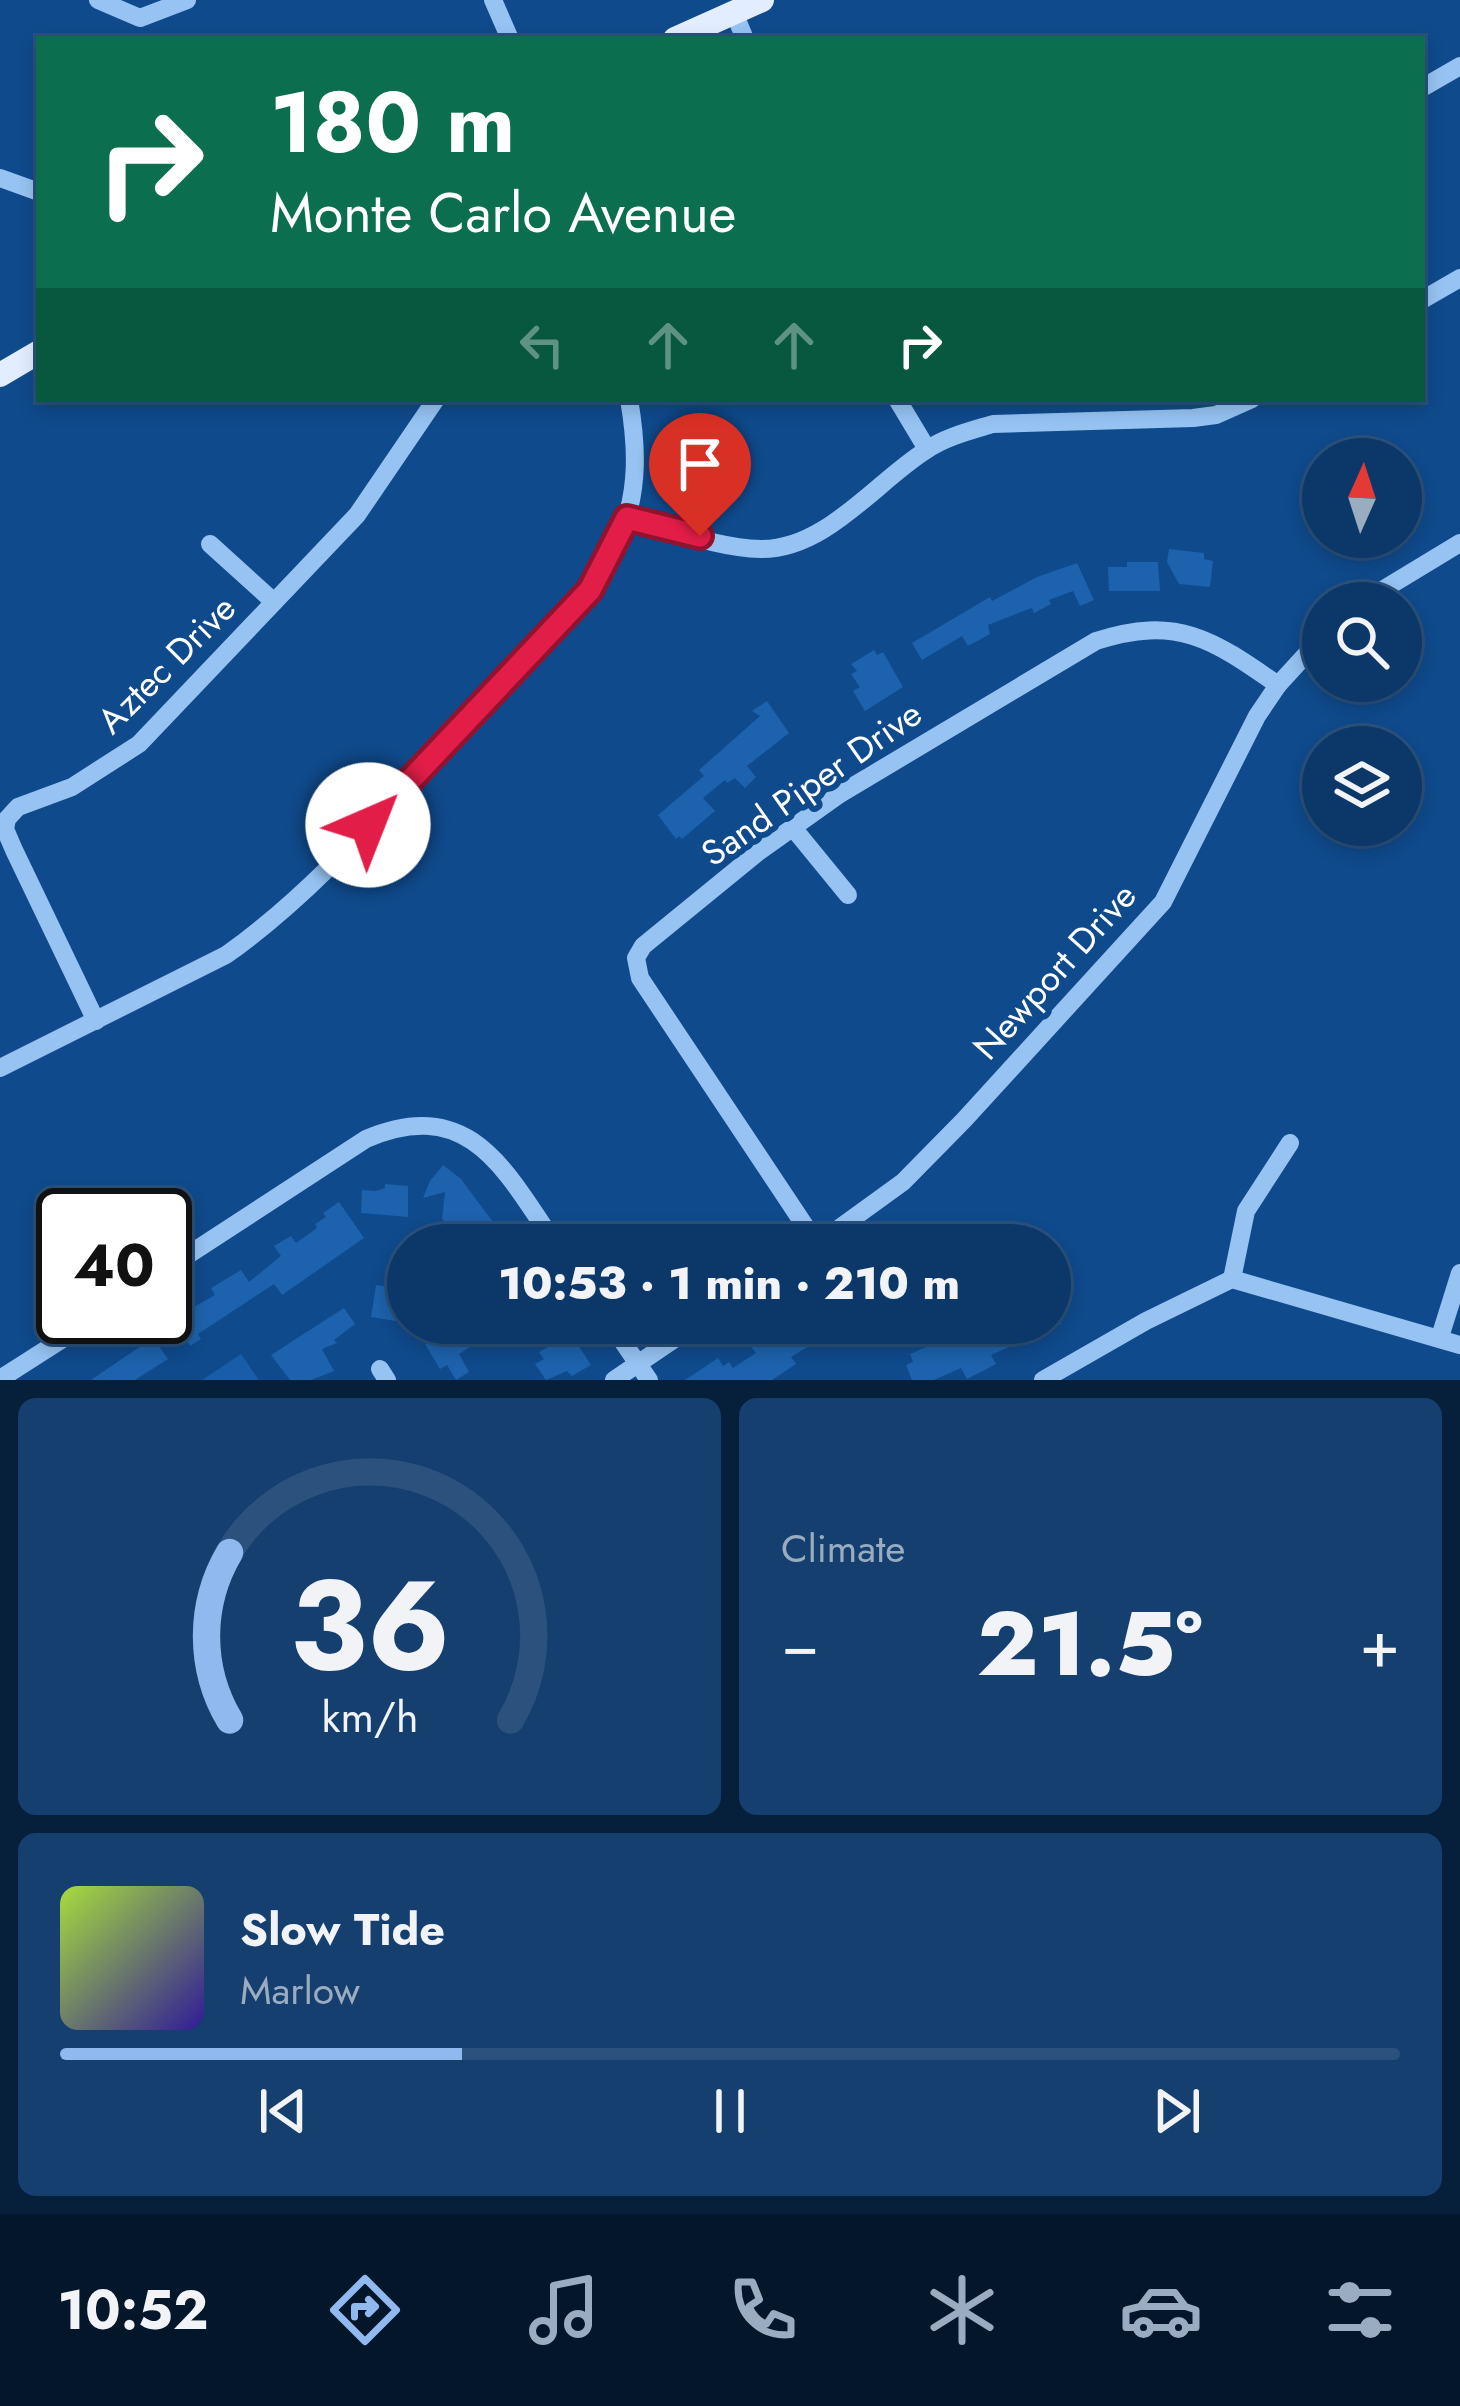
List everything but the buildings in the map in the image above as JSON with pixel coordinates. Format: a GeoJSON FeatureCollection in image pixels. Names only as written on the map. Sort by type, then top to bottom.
{"type":"FeatureCollection","features":[{"type":"Feature","properties":{"kind":"main road"},"geometry":{"type":"LineString","coordinates":[[691,36],[740,27],[762,0]]}},
{"type":"Feature","properties":{"kind":"main road"},"geometry":{"type":"LineString","coordinates":[[0,375],[36,354]]}},
{"type":"Feature","properties":{"kind":"street"},"geometry":{"type":"LineString","coordinates":[[98,0],[140,18],[187,0]]}},
{"type":"Feature","properties":{"kind":"street"},"geometry":{"type":"LineString","coordinates":[[493,0],[509,36]]}},
{"type":"Feature","properties":{"kind":"street"},"geometry":{"type":"LineString","coordinates":[[1425,86],[1460,66]]}},
{"type":"Feature","properties":{"kind":"street"},"geometry":{"type":"LineString","coordinates":[[0,178],[36,190]]}},
{"type":"Feature","properties":{"kind":"street"},"geometry":{"type":"LineString","coordinates":[[1425,298],[1460,278]]}},
{"type":"Feature","properties":{"kind":"street","name":"Aztec Drive"},"geometry":{"type":"LineString","coordinates":[[96,1022],[39,933],[5,829],[7,819],[18,807],[72,787],[139,744],[357,515],[434,402]]}},
{"type":"Feature","properties":{"kind":"street"},"geometry":{"type":"LineString","coordinates":[[0,1068],[226,955],[306,890],[590,590],[627,518],[637,462],[629,402]]}},
{"type":"Feature","properties":{"kind":"street"},"geometry":{"type":"LineString","coordinates":[[899,402],[927,449]]}},
{"type":"Feature","properties":{"kind":"street"},"geometry":{"type":"LineString","coordinates":[[1088,420],[1089,402]]}},
{"type":"Feature","properties":{"kind":"street"},"geometry":{"type":"LineString","coordinates":[[627,518],[766,549],[826,527],[927,449],[994,424],[1193,418],[1216,415],[1245,402]]}},
{"type":"Feature","properties":{"kind":"street"},"geometry":{"type":"LineString","coordinates":[[1396,582],[1460,543]]}},
{"type":"Feature","properties":{"kind":"street"},"geometry":{"type":"LineString","coordinates":[[210,544],[274,602]]}},
{"type":"Feature","properties":{"kind":"street","name":"Sand Piper Drive"},"geometry":{"type":"LineString","coordinates":[[803,1224],[640,978],[636,958],[643,946],[757,853],[840,794],[1096,641],[1154,627],[1195,635],[1221,645],[1278,685]]}},
{"type":"Feature","properties":{"kind":"street","name":"Newport Drive"},"geometry":{"type":"LineString","coordinates":[[846,1224],[903,1182],[964,1120],[1162,902],[1220,785],[1278,685],[1302,659]]}},
{"type":"Feature","properties":{"kind":"street"},"geometry":{"type":"LineString","coordinates":[[794,829],[848,895]]}},
{"type":"Feature","properties":{"kind":"street"},"geometry":{"type":"LineString","coordinates":[[192,1252],[366,1139],[403,1126],[458,1132],[487,1148],[541,1224]]}},
{"type":"Feature","properties":{"kind":"street"},"geometry":{"type":"LineString","coordinates":[[1232,1279],[1246,1210],[1290,1143]]}},
{"type":"Feature","properties":{"kind":"street"},"geometry":{"type":"LineString","coordinates":[[1440,1337],[1460,1273]]}},
{"type":"Feature","properties":{"kind":"street"},"geometry":{"type":"LineString","coordinates":[[1043,1380],[1232,1279],[1460,1345]]}},
{"type":"Feature","properties":{"kind":"street"},"geometry":{"type":"LineString","coordinates":[[0,1379],[55,1344]]}},
{"type":"Feature","properties":{"kind":"street"},"geometry":{"type":"LineString","coordinates":[[625,1344],[644,1372]]}},
{"type":"Feature","properties":{"kind":"street"},"geometry":{"type":"LineString","coordinates":[[614,1380],[644,1372],[675,1344]]}},
{"type":"Feature","properties":{"kind":"shaded area"},"geometry":{"type":"Polygon","coordinates":[[[241,1354],[259,1380],[202,1380],[241,1354]]]}},
{"type":"Feature","properties":{"kind":"route"},"geometry":{"type":"LineString","coordinates":[[368,825],[590,590],[627,518],[700,536]]}}]}
